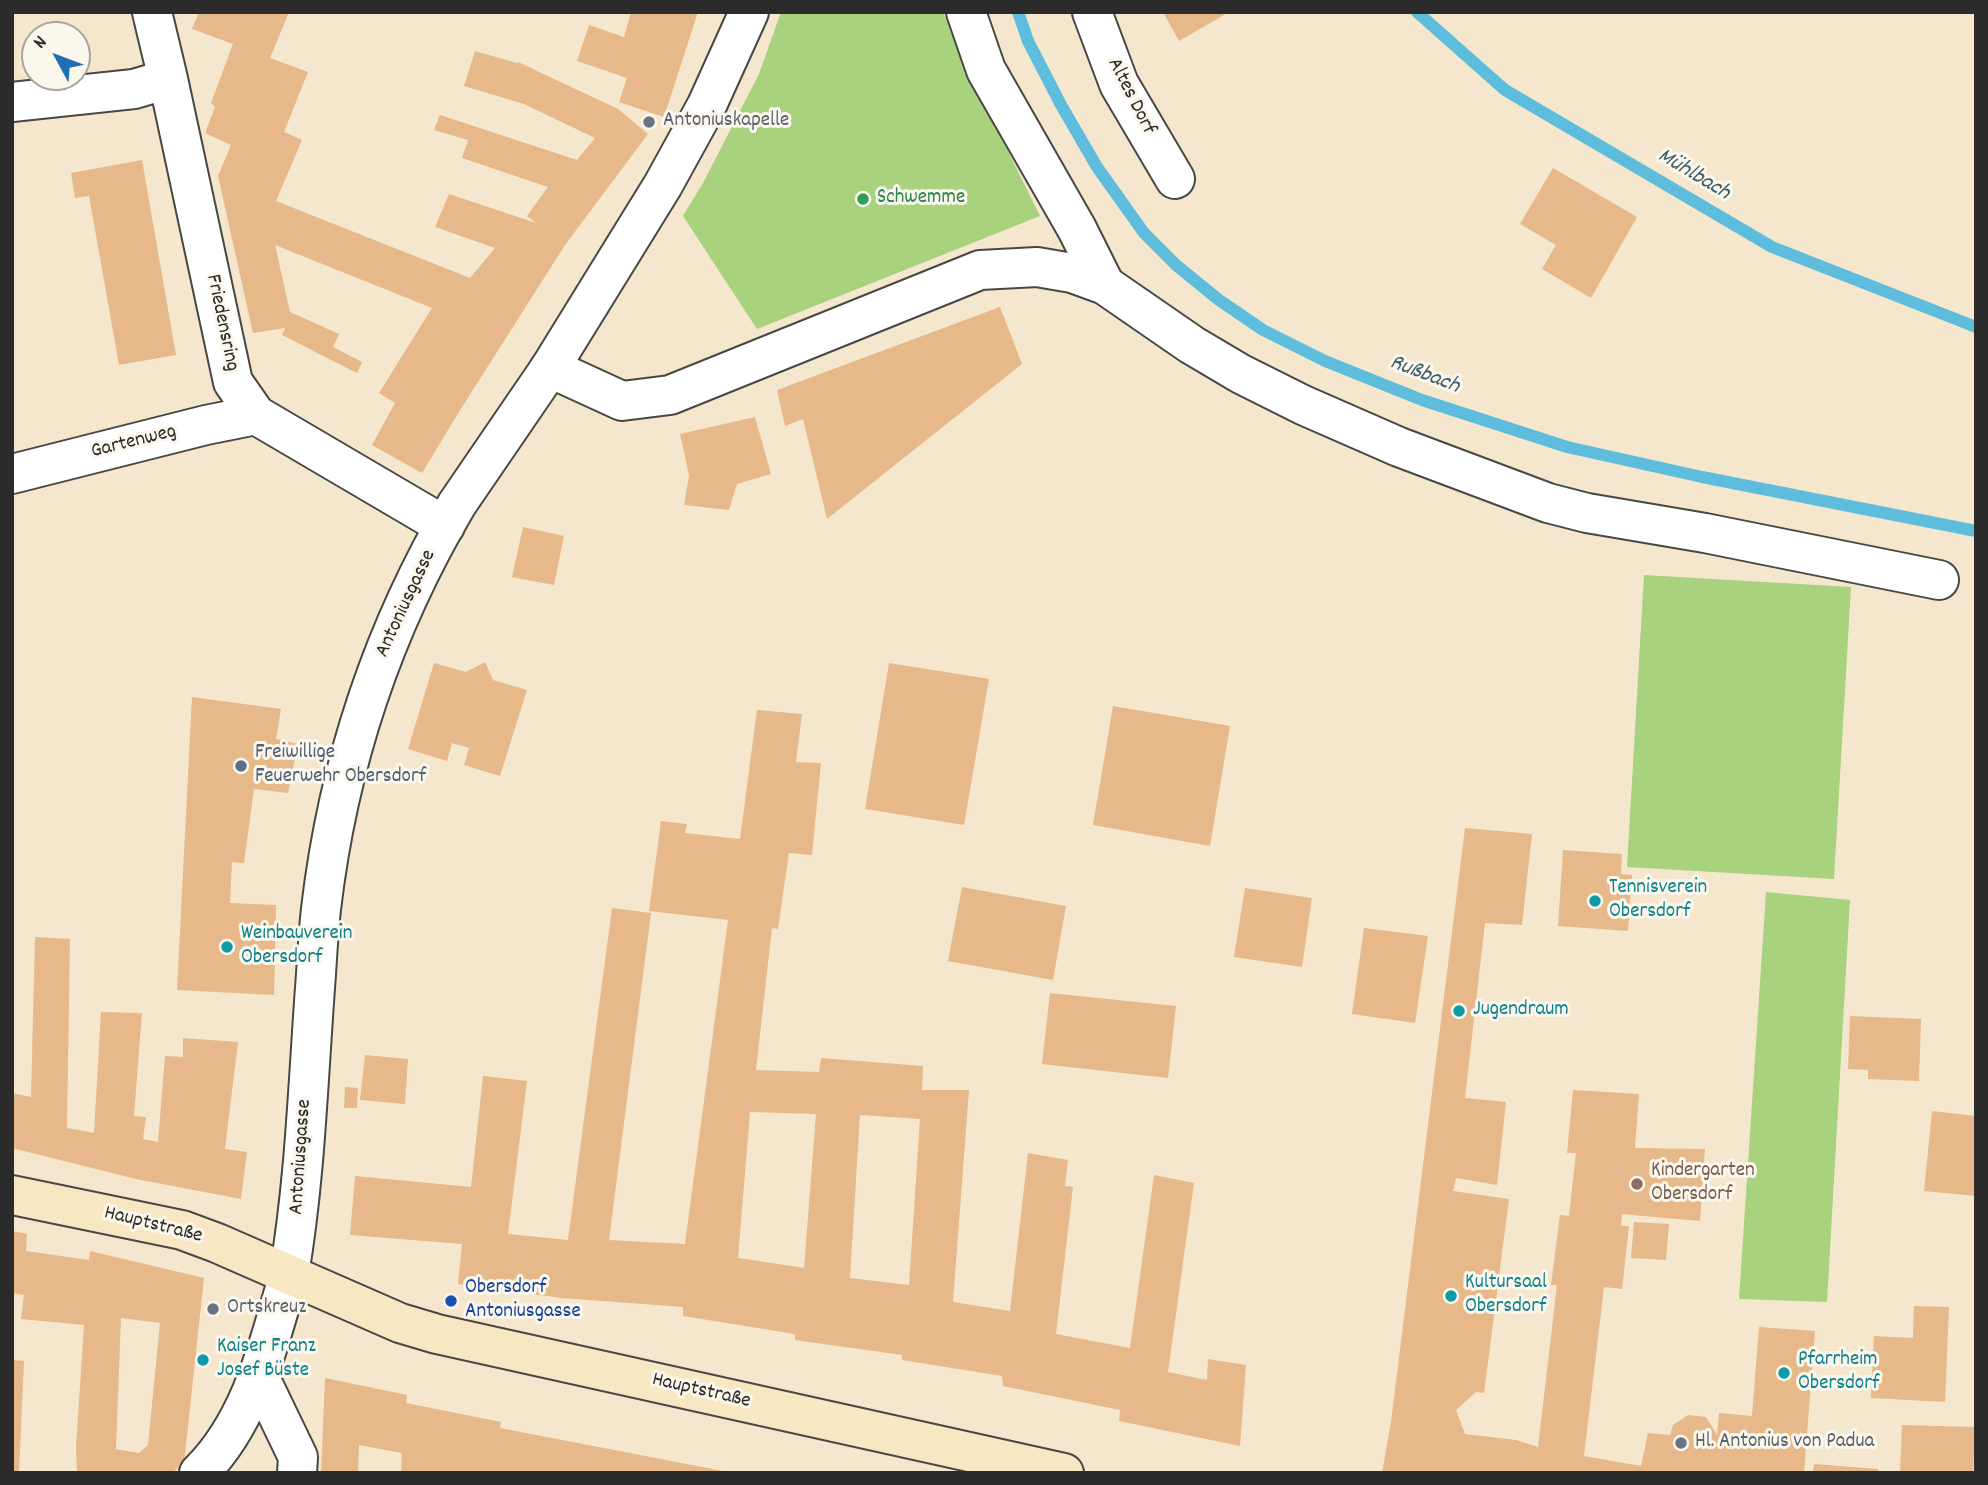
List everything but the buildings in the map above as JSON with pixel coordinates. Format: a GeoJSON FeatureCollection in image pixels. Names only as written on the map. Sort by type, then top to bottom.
{"type":"FeatureCollection","features":[{"type":"Feature","properties":{"kind":"main road","name":"Hauptstraße"},"geometry":{"type":"LineString","coordinates":[[12,1195],[182,1230],[400,1323],[437,1334],[1064,1473]]}},
{"type":"Feature","properties":{"kind":"street","name":"Friedensring"},"geometry":{"type":"LineString","coordinates":[[152,12],[233,382],[256,415],[444,526]]}},
{"type":"Feature","properties":{"kind":"street","name":"Antoniusgasse"},"geometry":{"type":"LineString","coordinates":[[199,1473],[213,1459],[237,1423],[258,1374],[289,1274],[298,1217],[321,909],[334,825],[353,744],[379,665],[410,590],[444,526],[550,368],[663,185],[707,105],[749,12]]}},
{"type":"Feature","properties":{"kind":"street"},"geometry":{"type":"LineString","coordinates":[[966,12],[986,70],[1077,229],[1105,285]]}},
{"type":"Feature","properties":{"kind":"street","name":"Altes Dorf"},"geometry":{"type":"LineString","coordinates":[[1092,12],[1119,84],[1175,179]]}},
{"type":"Feature","properties":{"kind":"street"},"geometry":{"type":"LineString","coordinates":[[12,102],[134,89],[168,79]]}},
{"type":"Feature","properties":{"kind":"street"},"geometry":{"type":"LineString","coordinates":[[550,368],[622,401],[670,395],[980,270],[1037,267],[1072,273],[1105,285],[1202,351],[1303,405],[1399,447],[1548,503],[1587,513],[1705,533],[1939,580]]}},
{"type":"Feature","properties":{"kind":"street","name":"Gartenweg"},"geometry":{"type":"LineString","coordinates":[[12,474],[256,415]]}},
{"type":"Feature","properties":{"kind":"street"},"geometry":{"type":"LineString","coordinates":[[258,1374],[298,1457],[297,1473]]}},
{"type":"Feature","properties":{"kind":"green space","name":"Schwemme"},"geometry":{"type":"Polygon","coordinates":[[[781,12],[943,12],[964,62],[1040,216],[757,329],[683,216],[759,74],[781,12]]]}},
{"type":"Feature","properties":{"kind":"green space"},"geometry":{"type":"Polygon","coordinates":[[[1644,575],[1851,587],[1834,879],[1627,867],[1644,575]]]}},
{"type":"Feature","properties":{"kind":"green space"},"geometry":{"type":"Polygon","coordinates":[[[1766,892],[1850,900],[1827,1302],[1739,1299],[1766,892]]]}},
{"type":"Feature","properties":{"kind":"waterway","name":"Rußbach"},"geometry":{"type":"LineString","coordinates":[[1018,12],[1028,41],[1061,105],[1097,167],[1144,233],[1176,265],[1219,300],[1263,330],[1325,361],[1422,400],[1567,447],[1702,477],[1976,531]]}},
{"type":"Feature","properties":{"kind":"waterway","name":"Mühlbach"},"geometry":{"type":"LineString","coordinates":[[1417,12],[1505,90],[1772,247],[1976,327]]}},
{"type":"Feature","properties":{"kind":"place","name":"Antoniuskapelle"},"geometry":{"type":"Point","coordinates":[649,122]}},
{"type":"Feature","properties":{"kind":"place","name":"Schwemme"},"geometry":{"type":"Point","coordinates":[863,199]}},
{"type":"Feature","properties":{"kind":"place","name":"Freiwillige Feuerwehr Obersdorf"},"geometry":{"type":"Point","coordinates":[241,766]}},
{"type":"Feature","properties":{"kind":"place","name":"Tennisverein Obersdorf"},"geometry":{"type":"Point","coordinates":[1595,901]}},
{"type":"Feature","properties":{"kind":"place","name":"Weinbauverein Obersdorf"},"geometry":{"type":"Point","coordinates":[227,947]}},
{"type":"Feature","properties":{"kind":"place","name":"Jugendraum"},"geometry":{"type":"Point","coordinates":[1459,1011]}},
{"type":"Feature","properties":{"kind":"place","name":"Kindergarten Obersdorf"},"geometry":{"type":"Point","coordinates":[1637,1184]}},
{"type":"Feature","properties":{"kind":"place","name":"Kultursaal Obersdorf"},"geometry":{"type":"Point","coordinates":[1451,1296]}},
{"type":"Feature","properties":{"kind":"place","name":"Obersdorf Antoniusgasse"},"geometry":{"type":"Point","coordinates":[451,1301]}},
{"type":"Feature","properties":{"kind":"place","name":"Ortskreuz"},"geometry":{"type":"Point","coordinates":[213,1309]}},
{"type":"Feature","properties":{"kind":"place","name":"Kaiser Franz Josef Büste"},"geometry":{"type":"Point","coordinates":[203,1360]}},
{"type":"Feature","properties":{"kind":"place","name":"Pfarrheim Obersdorf"},"geometry":{"type":"Point","coordinates":[1784,1373]}},
{"type":"Feature","properties":{"kind":"place","name":"Hl. Antonius von Padua"},"geometry":{"type":"Point","coordinates":[1681,1443]}}]}
